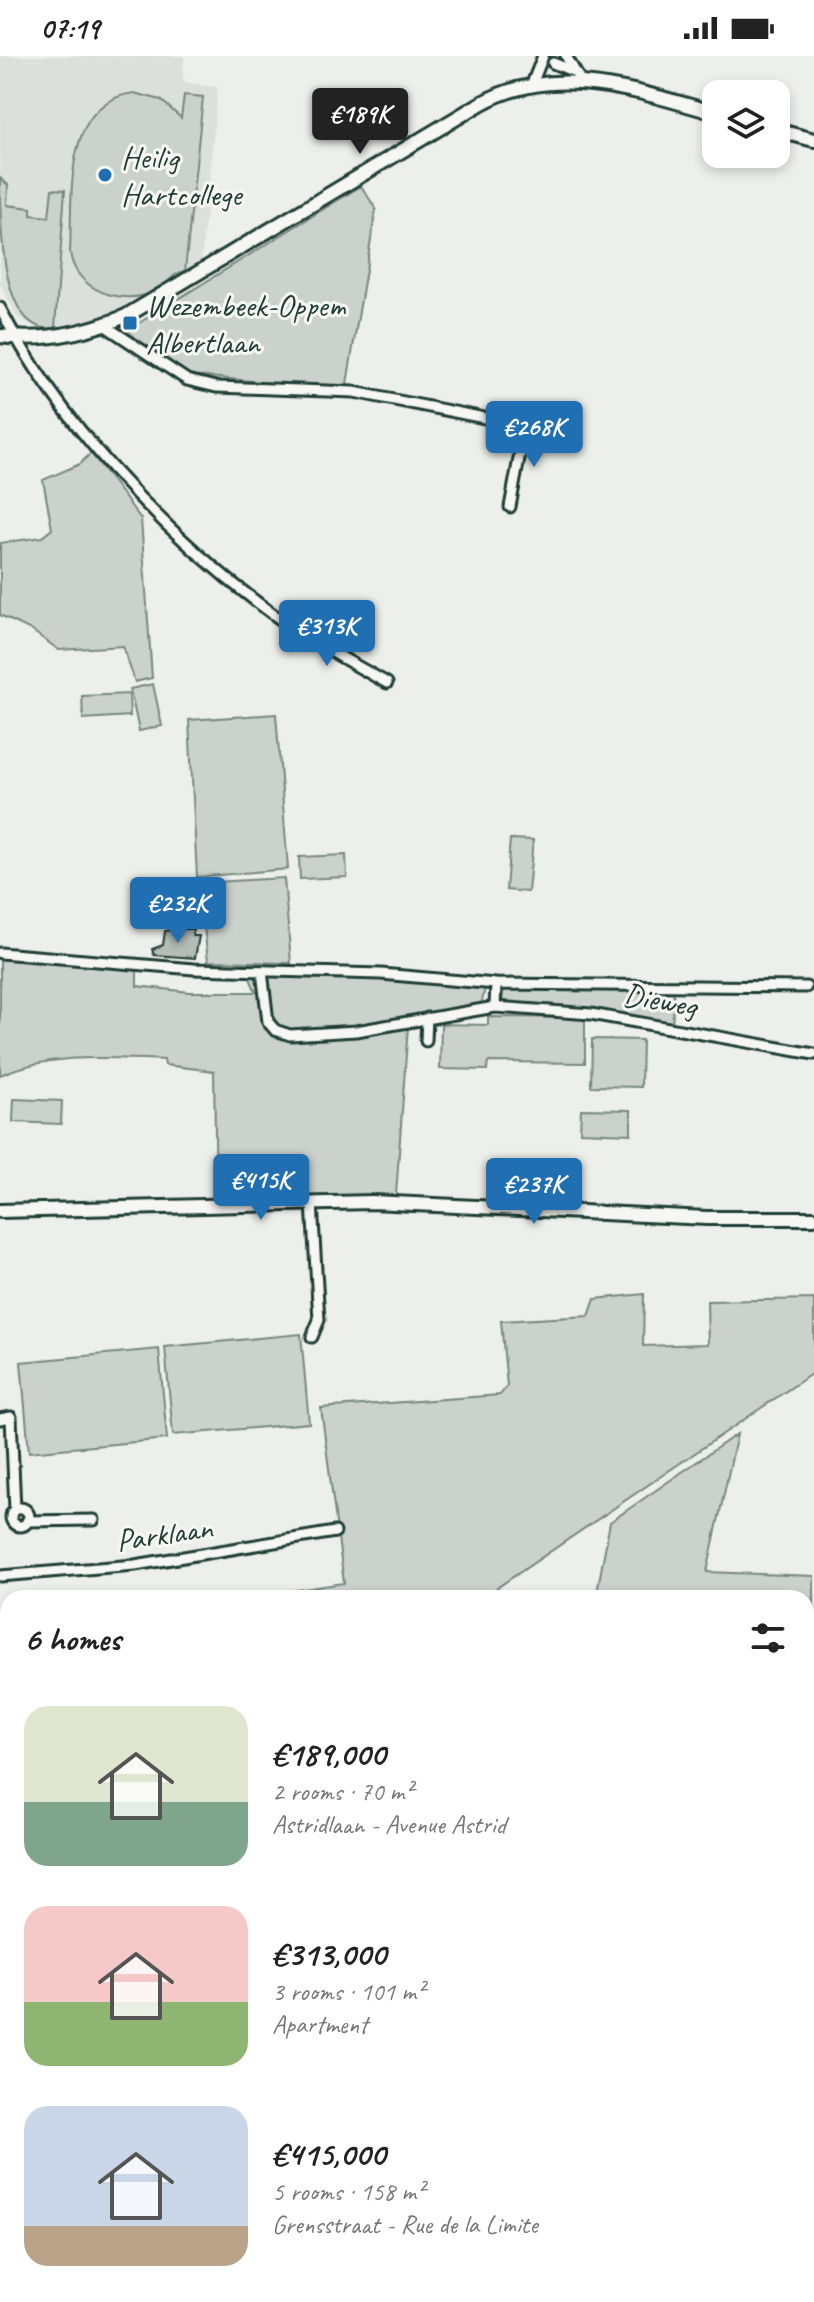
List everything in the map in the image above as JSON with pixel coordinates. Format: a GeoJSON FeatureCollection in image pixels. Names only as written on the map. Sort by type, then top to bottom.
{"type":"FeatureCollection","features":[{"type":"Feature","properties":{"kind":"street"},"geometry":{"type":"LineString","coordinates":[[566,56],[578,77]]}},
{"type":"Feature","properties":{"kind":"street"},"geometry":{"type":"LineString","coordinates":[[532,84],[538,57]]}},
{"type":"Feature","properties":{"kind":"street"},"geometry":{"type":"LineString","coordinates":[[553,63],[578,77],[702,109]]}},
{"type":"Feature","properties":{"kind":"street"},"geometry":{"type":"LineString","coordinates":[[0,336],[48,338],[104,325],[146,305],[490,99],[532,84],[578,77]]}},
{"type":"Feature","properties":{"kind":"street"},"geometry":{"type":"LineString","coordinates":[[790,134],[814,140]]}},
{"type":"Feature","properties":{"kind":"street"},"geometry":{"type":"LineString","coordinates":[[0,308],[16,338],[94,443],[172,529],[276,617],[387,683]]}},
{"type":"Feature","properties":{"kind":"street"},"geometry":{"type":"LineString","coordinates":[[104,325],[187,380],[198,383],[248,390],[354,392],[525,426],[510,507]]}},
{"type":"Feature","properties":{"kind":"street"},"geometry":{"type":"LineString","coordinates":[[0,953],[262,971],[381,974],[496,984],[806,987]]}},
{"type":"Feature","properties":{"kind":"street","name":"Dieweg"},"geometry":{"type":"LineString","coordinates":[[262,971],[268,1022],[284,1034],[356,1031],[495,1007],[591,1014],[814,1054]]}},
{"type":"Feature","properties":{"kind":"street"},"geometry":{"type":"LineString","coordinates":[[495,1007],[496,984]]}},
{"type":"Feature","properties":{"kind":"street"},"geometry":{"type":"LineString","coordinates":[[426,1041],[427,1018]]}},
{"type":"Feature","properties":{"kind":"street"},"geometry":{"type":"LineString","coordinates":[[312,1203],[319,1320],[312,1337]]}},
{"type":"Feature","properties":{"kind":"street"},"geometry":{"type":"LineString","coordinates":[[0,1211],[439,1203],[707,1218],[814,1218]]}},
{"type":"Feature","properties":{"kind":"street"},"geometry":{"type":"LineString","coordinates":[[0,1419],[11,1417],[15,1510],[26,1512],[27,1521],[94,1520]]}},
{"type":"Feature","properties":{"kind":"street","name":"Parklaan"},"geometry":{"type":"LineString","coordinates":[[0,1576],[135,1565],[335,1532]]}},
{"type":"Feature","properties":{"kind":"shaded area","name":"Heilig Hartcollege"},"geometry":{"type":"Polygon","coordinates":[[[0,56],[184,56],[183,82],[218,87],[201,263],[144,298],[81,324],[38,328],[17,317],[0,285],[0,56]]]}},
{"type":"Feature","properties":{"kind":"shaded area"},"geometry":{"type":"Polygon","coordinates":[[[134,93],[161,100],[181,118],[184,95],[203,97],[185,271],[155,292],[128,297],[102,292],[81,277],[70,252],[71,206],[72,180],[82,133],[94,114],[110,100],[134,93]]]}},
{"type":"Feature","properties":{"kind":"shaded area"},"geometry":{"type":"Polygon","coordinates":[[[0,178],[8,185],[7,205],[31,208],[31,215],[49,217],[52,189],[65,190],[55,328],[37,326],[23,314],[13,296],[3,248],[0,178]]]}},
{"type":"Feature","properties":{"kind":"shaded area"},"geometry":{"type":"Polygon","coordinates":[[[361,186],[376,209],[346,390],[188,375],[126,335],[139,323],[361,186]]]}},
{"type":"Feature","properties":{"kind":"shaded area"},"geometry":{"type":"Polygon","coordinates":[[[91,453],[141,519],[152,678],[135,682],[123,646],[59,650],[31,630],[0,615],[0,543],[42,537],[52,529],[43,480],[80,464],[91,453]]]}},
{"type":"Feature","properties":{"kind":"shaded area"},"geometry":{"type":"Polygon","coordinates":[[[153,684],[162,726],[139,731],[130,689],[153,684]]]}},
{"type":"Feature","properties":{"kind":"shaded area"},"geometry":{"type":"Polygon","coordinates":[[[129,694],[130,716],[83,719],[82,696],[129,694]]]}},
{"type":"Feature","properties":{"kind":"shaded area"},"geometry":{"type":"Polygon","coordinates":[[[276,714],[288,869],[197,877],[189,720],[276,714]]]}},
{"type":"Feature","properties":{"kind":"shaded area"},"geometry":{"type":"Polygon","coordinates":[[[510,839],[533,840],[528,892],[506,890],[510,839]]]}},
{"type":"Feature","properties":{"kind":"shaded area"},"geometry":{"type":"Polygon","coordinates":[[[346,855],[347,877],[300,879],[299,857],[346,855]]]}},
{"type":"Feature","properties":{"kind":"shaded area"},"geometry":{"type":"Polygon","coordinates":[[[284,878],[291,963],[208,961],[199,883],[284,878]]]}},
{"type":"Feature","properties":{"kind":"shaded area"},"geometry":{"type":"Polygon","coordinates":[[[0,956],[56,964],[137,969],[137,986],[190,992],[256,992],[249,976],[382,979],[485,988],[480,1011],[408,1026],[396,1195],[216,1199],[214,1071],[165,1065],[164,1060],[81,1058],[40,1063],[0,1075],[0,956]]]}},
{"type":"Feature","properties":{"kind":"shaded area"},"geometry":{"type":"Polygon","coordinates":[[[504,988],[674,988],[672,1028],[569,1006],[502,1002],[504,988]]]}},
{"type":"Feature","properties":{"kind":"shaded area"},"geometry":{"type":"Polygon","coordinates":[[[488,1017],[585,1018],[585,1063],[488,1062],[487,1070],[440,1069],[441,1024],[488,1025],[488,1017]]]}},
{"type":"Feature","properties":{"kind":"shaded area"},"geometry":{"type":"Polygon","coordinates":[[[592,1039],[642,1040],[641,1087],[591,1086],[592,1039]]]}},
{"type":"Feature","properties":{"kind":"shaded area"},"geometry":{"type":"Polygon","coordinates":[[[14,1099],[62,1101],[61,1124],[13,1122],[14,1099]]]}},
{"type":"Feature","properties":{"kind":"shaded area"},"geometry":{"type":"Polygon","coordinates":[[[581,1109],[631,1110],[631,1134],[580,1132],[581,1109]]]}},
{"type":"Feature","properties":{"kind":"shaded area"},"geometry":{"type":"Polygon","coordinates":[[[644,1294],[643,1346],[708,1344],[707,1301],[814,1299],[814,1372],[494,1590],[297,1590],[344,1583],[321,1408],[500,1395],[507,1386],[501,1321],[589,1316],[595,1299],[644,1294]]]}},
{"type":"Feature","properties":{"kind":"shaded area"},"geometry":{"type":"Polygon","coordinates":[[[301,1334],[309,1423],[173,1435],[165,1347],[301,1334]]]}},
{"type":"Feature","properties":{"kind":"shaded area"},"geometry":{"type":"Polygon","coordinates":[[[159,1349],[167,1439],[29,1452],[21,1362],[159,1349]]]}},
{"type":"Feature","properties":{"kind":"shaded area"},"geometry":{"type":"Polygon","coordinates":[[[737,1434],[707,1572],[814,1576],[814,1590],[597,1590],[610,1522],[737,1434]]]}},
{"type":"Feature","properties":{"kind":"building"},"geometry":{"type":"Polygon","coordinates":[[[184,929],[193,929],[193,936],[199,936],[195,958],[154,955],[152,949],[163,945],[165,931],[170,930],[176,937],[184,929]]]}},
{"type":"Feature","properties":{"kind":"place","name":"Heilig Hartcollege"},"geometry":{"type":"Point","coordinates":[105,175]}},
{"type":"Feature","properties":{"kind":"place","name":"Wezembeek-Oppem Albertlaan"},"geometry":{"type":"Point","coordinates":[130,323]}}]}
